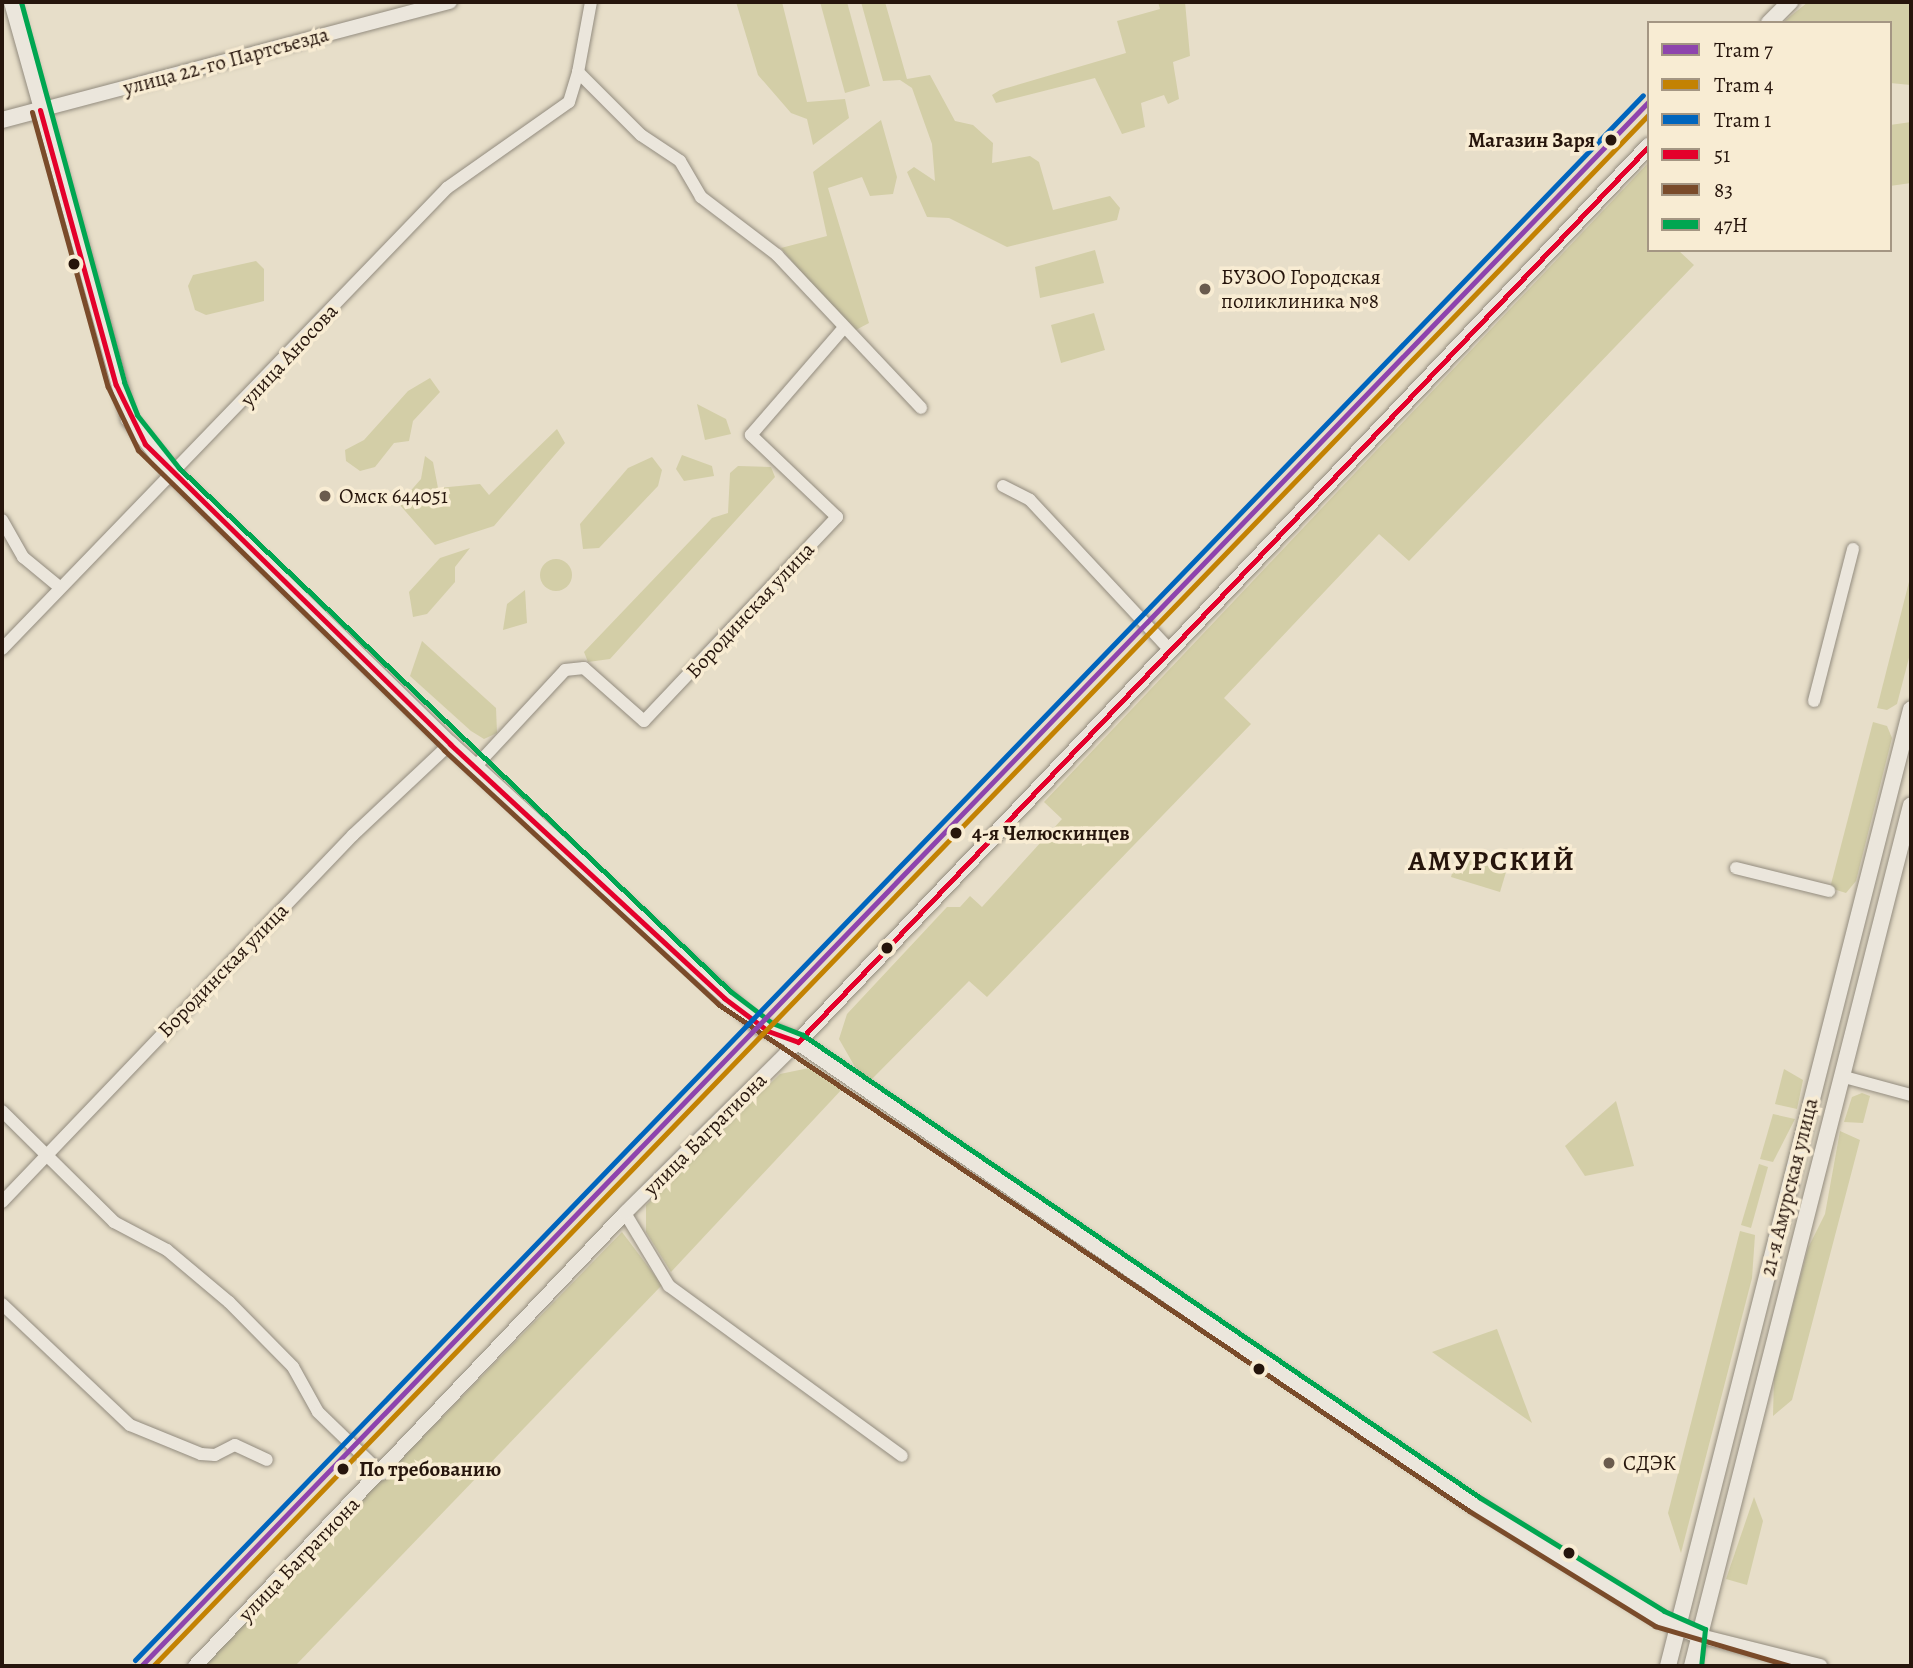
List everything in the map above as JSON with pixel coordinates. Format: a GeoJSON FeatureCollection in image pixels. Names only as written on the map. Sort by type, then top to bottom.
{"type":"FeatureCollection","features":[{"type":"Feature","properties":{"kind":"main road"},"geometry":{"type":"LineString","coordinates":[[12,2],[116,385],[134,428],[173,474],[450,744],[724,998],[768,1031],[798,1042],[1474,1504],[1678,1630],[1700,1636]]}},
{"type":"Feature","properties":{"kind":"main road"},"geometry":{"type":"LineString","coordinates":[[1771,21],[1790,2]]}},
{"type":"Feature","properties":{"kind":"main road","name":"улица 22-го Партсъезда"},"geometry":{"type":"LineString","coordinates":[[2,120],[40,110]]}},
{"type":"Feature","properties":{"kind":"main road","name":"улица Багратиона"},"geometry":{"type":"LineString","coordinates":[[798,1042],[1647,148]]}},
{"type":"Feature","properties":{"kind":"main road","name":"21-я Амурская улица"},"geometry":{"type":"LineString","coordinates":[[1668,1666],[1911,709]]}},
{"type":"Feature","properties":{"kind":"main road","name":"21-я Амурская улица"},"geometry":{"type":"LineString","coordinates":[[1692,1666],[1911,805]]}},
{"type":"Feature","properties":{"kind":"street","name":"улица 22-го Партсъезда"},"geometry":{"type":"LineString","coordinates":[[40,110],[450,2]]}},
{"type":"Feature","properties":{"kind":"street","name":"улица Аносова"},"geometry":{"type":"LineString","coordinates":[[2,649],[58,586],[173,474],[447,188],[569,102],[578,72],[590,2]]}},
{"type":"Feature","properties":{"kind":"street"},"geometry":{"type":"LineString","coordinates":[[578,72],[641,135],[680,161],[701,197],[777,255],[842,330],[921,408]]}},
{"type":"Feature","properties":{"kind":"street","name":"Бородинская улица"},"geometry":{"type":"LineString","coordinates":[[475,767],[565,670],[584,668],[644,721],[837,517],[751,435],[842,330]]}},
{"type":"Feature","properties":{"kind":"street"},"geometry":{"type":"LineString","coordinates":[[1003,486],[1030,500],[1171,651]]}},
{"type":"Feature","properties":{"kind":"street"},"geometry":{"type":"LineString","coordinates":[[2,520],[23,557],[58,586]]}},
{"type":"Feature","properties":{"kind":"street"},"geometry":{"type":"LineString","coordinates":[[1814,701],[1853,549]]}},
{"type":"Feature","properties":{"kind":"street","name":"Бородинская улица"},"geometry":{"type":"LineString","coordinates":[[2,1202],[353,835],[450,744]]}},
{"type":"Feature","properties":{"kind":"street"},"geometry":{"type":"LineString","coordinates":[[1736,868],[1829,891]]}},
{"type":"Feature","properties":{"kind":"street","name":"улица Багратиона"},"geometry":{"type":"LineString","coordinates":[[195,1666],[382,1474],[625,1213],[798,1042]]}},
{"type":"Feature","properties":{"kind":"street"},"geometry":{"type":"LineString","coordinates":[[1841,1076],[1911,1095]]}},
{"type":"Feature","properties":{"kind":"street"},"geometry":{"type":"LineString","coordinates":[[2,1111],[114,1222],[167,1250],[229,1302],[293,1367],[318,1412],[382,1474]]}},
{"type":"Feature","properties":{"kind":"street"},"geometry":{"type":"LineString","coordinates":[[625,1213],[669,1286],[902,1456]]}},
{"type":"Feature","properties":{"kind":"street"},"geometry":{"type":"LineString","coordinates":[[2,1304],[130,1425],[201,1454],[215,1455],[235,1445],[267,1460]]}},
{"type":"Feature","properties":{"kind":"street"},"geometry":{"type":"LineString","coordinates":[[1700,1636],[1820,1666]]}},
{"type":"Feature","properties":{"kind":"shaded area"},"geometry":{"type":"Polygon","coordinates":[[[736,2],[782,2],[807,102],[845,99],[849,118],[813,145],[807,119],[791,113],[758,75],[736,2]]]}},
{"type":"Feature","properties":{"kind":"shaded area"},"geometry":{"type":"Polygon","coordinates":[[[820,2],[847,2],[870,86],[845,93],[820,2]]]}},
{"type":"Feature","properties":{"kind":"shaded area"},"geometry":{"type":"Polygon","coordinates":[[[861,2],[885,2],[907,79],[930,75],[955,121],[973,125],[993,143],[992,163],[1030,156],[1039,162],[1053,210],[1110,196],[1120,208],[1117,220],[1007,247],[949,218],[927,217],[907,172],[914,167],[935,181],[932,144],[912,88],[900,80],[883,81],[861,2]]]}},
{"type":"Feature","properties":{"kind":"shaded area"},"geometry":{"type":"Polygon","coordinates":[[[1158,2],[1185,2],[1190,56],[1173,62],[1179,99],[1168,104],[1164,95],[1141,103],[1145,127],[1122,134],[1095,78],[996,103],[992,95],[1000,90],[1126,53],[1117,21],[1160,9],[1158,2]]]}},
{"type":"Feature","properties":{"kind":"shaded area"},"geometry":{"type":"Polygon","coordinates":[[[1808,2],[1911,2],[1911,85],[1892,83],[1892,21],[1784,21],[1808,2]]]}},
{"type":"Feature","properties":{"kind":"shaded area"},"geometry":{"type":"Polygon","coordinates":[[[881,120],[897,177],[893,194],[870,196],[862,177],[828,188],[869,323],[852,332],[781,248],[827,236],[813,172],[881,120]]]}},
{"type":"Feature","properties":{"kind":"shaded area"},"geometry":{"type":"Polygon","coordinates":[[[1911,122],[1911,183],[1892,186],[1892,125],[1911,122]]]}},
{"type":"Feature","properties":{"kind":"shaded area"},"geometry":{"type":"Polygon","coordinates":[[[1647,164],[1647,252],[1680,252],[1694,265],[1409,561],[1379,534],[1224,698],[1251,724],[987,997],[969,981],[871,1080],[855,1067],[839,1039],[847,1014],[947,907],[960,907],[970,896],[982,907],[1062,819],[1044,802],[1647,164]]]}},
{"type":"Feature","properties":{"kind":"shaded area"},"geometry":{"type":"Polygon","coordinates":[[[1095,250],[1104,283],[1040,298],[1035,267],[1095,250]]]}},
{"type":"Feature","properties":{"kind":"shaded area"},"geometry":{"type":"Polygon","coordinates":[[[256,261],[264,269],[264,301],[206,315],[195,310],[188,286],[193,275],[256,261]]]}},
{"type":"Feature","properties":{"kind":"shaded area"},"geometry":{"type":"Polygon","coordinates":[[[1094,313],[1105,350],[1061,363],[1051,325],[1094,313]]]}},
{"type":"Feature","properties":{"kind":"shaded area"},"geometry":{"type":"Polygon","coordinates":[[[430,378],[440,392],[413,421],[409,441],[394,443],[375,467],[360,471],[346,461],[345,450],[364,440],[408,391],[430,378]]]}},
{"type":"Feature","properties":{"kind":"shaded area"},"geometry":{"type":"Polygon","coordinates":[[[697,404],[726,419],[731,434],[705,440],[697,404]]]}},
{"type":"Feature","properties":{"kind":"shaded area"},"geometry":{"type":"Polygon","coordinates":[[[557,429],[565,443],[494,526],[435,545],[399,504],[421,479],[425,456],[433,462],[438,488],[480,484],[489,495],[557,429]]]}},
{"type":"Feature","properties":{"kind":"shaded area"},"geometry":{"type":"Polygon","coordinates":[[[682,455],[712,466],[714,476],[684,481],[676,469],[682,455]]]}},
{"type":"Feature","properties":{"kind":"shaded area"},"geometry":{"type":"Polygon","coordinates":[[[652,457],[662,470],[658,486],[599,548],[583,549],[580,524],[628,468],[652,457]]]}},
{"type":"Feature","properties":{"kind":"shaded area"},"geometry":{"type":"Polygon","coordinates":[[[738,466],[771,467],[775,477],[610,659],[588,662],[584,652],[712,518],[728,513],[730,473],[738,466]]]}},
{"type":"Feature","properties":{"kind":"shaded area"},"geometry":{"type":"Polygon","coordinates":[[[470,548],[455,567],[455,582],[427,614],[413,617],[409,592],[440,558],[470,548]]]}},
{"type":"Feature","properties":{"kind":"shaded area"},"geometry":{"type":"Polygon","coordinates":[[[556,559],[568,563],[572,575],[568,587],[556,591],[544,587],[540,575],[544,563],[556,559]]]}},
{"type":"Feature","properties":{"kind":"shaded area"},"geometry":{"type":"Polygon","coordinates":[[[1911,574],[1911,650],[1897,704],[1887,710],[1877,708],[1911,574]]]}},
{"type":"Feature","properties":{"kind":"shaded area"},"geometry":{"type":"Polygon","coordinates":[[[525,590],[527,623],[503,630],[507,604],[525,590]]]}},
{"type":"Feature","properties":{"kind":"shaded area"},"geometry":{"type":"Polygon","coordinates":[[[422,641],[496,708],[497,733],[484,739],[471,731],[410,676],[422,641]]]}},
{"type":"Feature","properties":{"kind":"shaded area"},"geometry":{"type":"Polygon","coordinates":[[[1873,722],[1887,726],[1892,738],[1856,881],[1846,893],[1830,888],[1873,722]]]}},
{"type":"Feature","properties":{"kind":"shaded area"},"geometry":{"type":"Polygon","coordinates":[[[1457,856],[1506,872],[1500,892],[1451,877],[1457,856]]]}},
{"type":"Feature","properties":{"kind":"shaded area"},"geometry":{"type":"Polygon","coordinates":[[[809,1068],[844,1087],[671,1272],[646,1232],[646,1205],[780,1074],[809,1068]]]}},
{"type":"Feature","properties":{"kind":"shaded area"},"geometry":{"type":"Polygon","coordinates":[[[1784,1069],[1803,1080],[1797,1109],[1775,1104],[1784,1069]]]}},
{"type":"Feature","properties":{"kind":"shaded area"},"geometry":{"type":"Polygon","coordinates":[[[1862,1093],[1870,1096],[1863,1123],[1844,1122],[1852,1097],[1862,1093]]]}},
{"type":"Feature","properties":{"kind":"shaded area"},"geometry":{"type":"Polygon","coordinates":[[[1616,1101],[1634,1166],[1585,1176],[1565,1146],[1616,1101]]]}},
{"type":"Feature","properties":{"kind":"shaded area"},"geometry":{"type":"Polygon","coordinates":[[[1773,1114],[1795,1119],[1773,1162],[1760,1159],[1773,1114]]]}},
{"type":"Feature","properties":{"kind":"shaded area"},"geometry":{"type":"Polygon","coordinates":[[[1840,1131],[1860,1140],[1792,1400],[1773,1416],[1774,1377],[1808,1248],[1825,1214],[1840,1131]]]}},
{"type":"Feature","properties":{"kind":"shaded area"},"geometry":{"type":"Polygon","coordinates":[[[1759,1164],[1768,1167],[1751,1228],[1741,1225],[1759,1164]]]}},
{"type":"Feature","properties":{"kind":"shaded area"},"geometry":{"type":"Polygon","coordinates":[[[1740,1231],[1755,1235],[1752,1278],[1681,1553],[1668,1513],[1740,1231]]]}},
{"type":"Feature","properties":{"kind":"shaded area"},"geometry":{"type":"Polygon","coordinates":[[[622,1232],[662,1285],[295,1666],[200,1666],[622,1232]]]}},
{"type":"Feature","properties":{"kind":"shaded area"},"geometry":{"type":"Polygon","coordinates":[[[1497,1329],[1532,1423],[1432,1352],[1497,1329]]]}},
{"type":"Feature","properties":{"kind":"shaded area"},"geometry":{"type":"Polygon","coordinates":[[[1754,1497],[1763,1521],[1747,1585],[1726,1579],[1754,1497]]]}},
{"type":"Feature","properties":{"kind":"tram line","name":"1"},"geometry":{"type":"LineString","coordinates":[[135,1660],[1643,95]]}},
{"type":"Feature","properties":{"kind":"tram line","name":"7"},"geometry":{"type":"LineString","coordinates":[[141,1666],[1647,103]]}},
{"type":"Feature","properties":{"kind":"tram line","name":"4"},"geometry":{"type":"LineString","coordinates":[[153,1666],[1647,116]]}},
{"type":"Feature","properties":{"kind":"transit line","name":"47Н"},"geometry":{"type":"LineString","coordinates":[[21,2],[124,382],[137,415],[179,468],[730,991],[772,1023],[803,1035],[1479,1497],[1664,1611],[1705,1629],[1701,1666]]}},
{"type":"Feature","properties":{"kind":"transit line","name":"51"},"geometry":{"type":"LineString","coordinates":[[40,110],[116,385],[145,444],[450,744],[724,998],[768,1031],[798,1042]]}},
{"type":"Feature","properties":{"kind":"transit line","name":"83"},"geometry":{"type":"LineString","coordinates":[[32,112],[108,387],[138,450],[444,750],[718,1004],[1469,1511],[1655,1626],[1790,1666]]}},
{"type":"Feature","properties":{"kind":"transit line","name":"51"},"geometry":{"type":"LineString","coordinates":[[798,1042],[1647,148]]}},
{"type":"Feature","properties":{"kind":"place","name":"Магазин Заря"},"geometry":{"type":"Point","coordinates":[1611,140]}},
{"type":"Feature","properties":{"kind":"place","name":"БУЗОО Городская поликлиника №8"},"geometry":{"type":"Point","coordinates":[1205,289]}},
{"type":"Feature","properties":{"kind":"place","name":"Омск 644051"},"geometry":{"type":"Point","coordinates":[325,496]}},
{"type":"Feature","properties":{"kind":"place","name":"4-я Челюскинцев"},"geometry":{"type":"Point","coordinates":[956,833]}},
{"type":"Feature","properties":{"kind":"place","name":"СДЭК"},"geometry":{"type":"Point","coordinates":[1609,1463]}},
{"type":"Feature","properties":{"kind":"place","name":"По требованию"},"geometry":{"type":"Point","coordinates":[343,1469]}},
{"type":"Feature","properties":{"kind":"district","name":"АМУРСКИЙ"},"geometry":{"type":"Point","coordinates":[1492,861]}}]}
